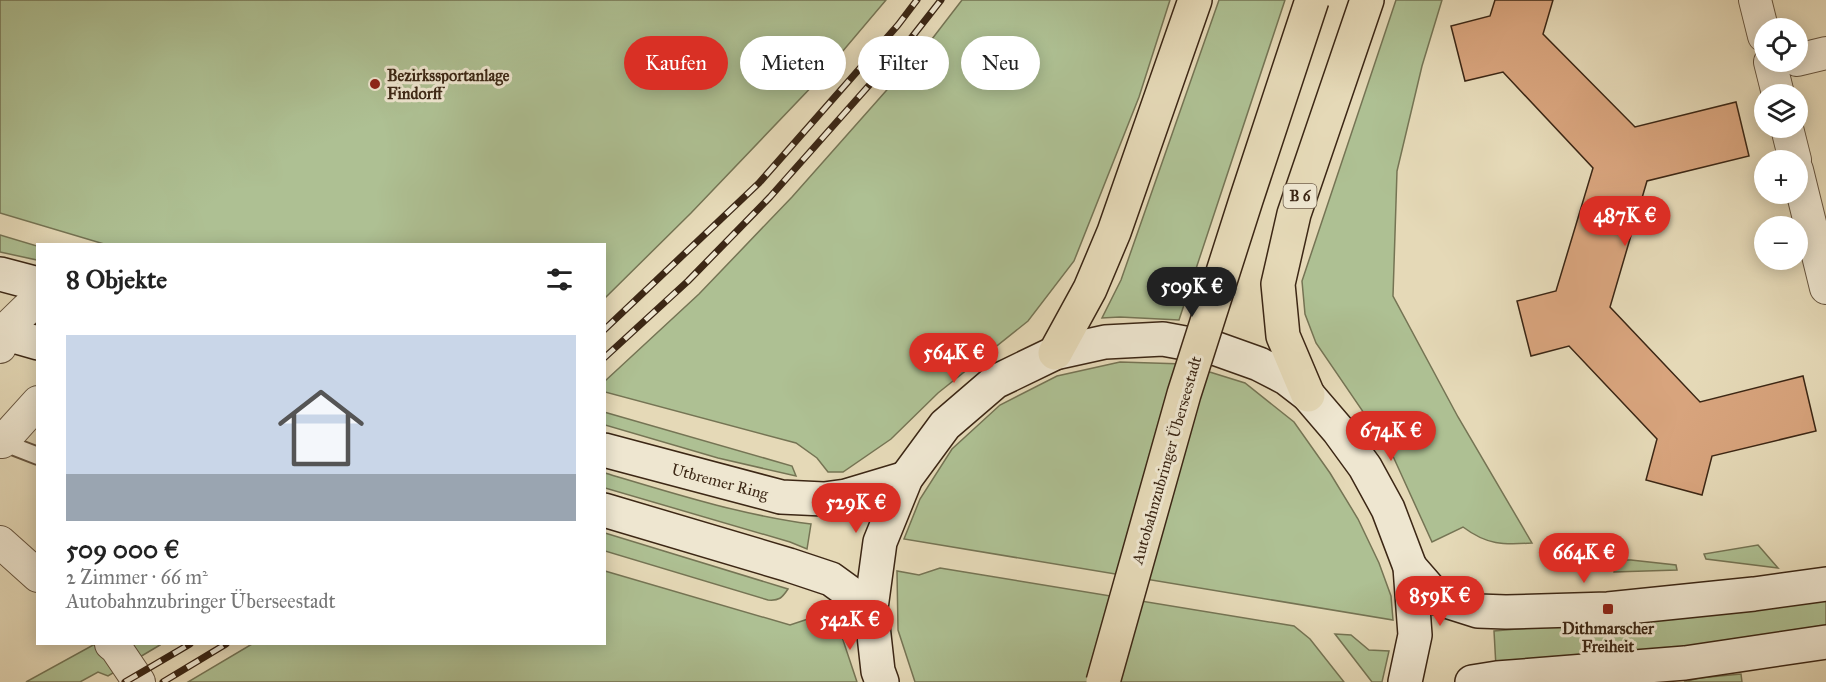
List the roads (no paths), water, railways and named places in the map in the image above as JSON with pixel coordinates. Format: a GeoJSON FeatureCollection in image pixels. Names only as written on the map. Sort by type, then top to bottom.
{"type":"FeatureCollection","features":[{"type":"Feature","properties":{"kind":"highway"},"geometry":{"type":"LineString","coordinates":[[1055,353],[1090,289],[1114,232],[1195,0]]}},
{"type":"Feature","properties":{"kind":"highway","name":"Autobahnzubringer Überseestadt"},"geometry":{"type":"LineString","coordinates":[[1103,682],[1184,394],[1312,0]]}},
{"type":"Feature","properties":{"kind":"highway","name":"B 6"},"geometry":{"type":"LineString","coordinates":[[1308,395],[1283,336],[1278,284],[1293,214],[1367,0]]}},
{"type":"Feature","properties":{"kind":"main road"},"geometry":{"type":"LineString","coordinates":[[0,273],[36,284]]}},
{"type":"Feature","properties":{"kind":"main road"},"geometry":{"type":"LineString","coordinates":[[1,337],[36,343]]}},
{"type":"Feature","properties":{"kind":"main road"},"geometry":{"type":"LineString","coordinates":[[882,682],[878,671],[871,608],[880,542],[906,478],[945,425],[995,382],[1055,353],[1105,342],[1163,339],[1217,349],[1259,364],[1286,378],[1308,395],[1365,467],[1388,509],[1410,567],[1415,635],[1405,682]]}},
{"type":"Feature","properties":{"kind":"main road","name":"Utbremer Ring"},"geometry":{"type":"LineString","coordinates":[[606,451],[781,497],[824,499],[846,496],[906,478]]}},
{"type":"Feature","properties":{"kind":"main road"},"geometry":{"type":"LineString","coordinates":[[606,511],[831,579],[871,608]]}},
{"type":"Feature","properties":{"kind":"main road"},"geometry":{"type":"LineString","coordinates":[[1410,567],[1437,598],[1478,611],[1608,609],[1826,584]]}},
{"type":"Feature","properties":{"kind":"main road"},"geometry":{"type":"LineString","coordinates":[[1472,682],[1685,663],[1826,642]]}},
{"type":"Feature","properties":{"kind":"street"},"geometry":{"type":"LineString","coordinates":[[1755,0],[1760,18]]}},
{"type":"Feature","properties":{"kind":"street"},"geometry":{"type":"LineString","coordinates":[[1808,60],[1826,53]]}},
{"type":"Feature","properties":{"kind":"street"},"geometry":{"type":"LineString","coordinates":[[1805,204],[1826,288]]}},
{"type":"Feature","properties":{"kind":"street"},"geometry":{"type":"LineString","coordinates":[[1,337],[36,300]]}},
{"type":"Feature","properties":{"kind":"street"},"geometry":{"type":"LineString","coordinates":[[1,440],[36,404]]}},
{"type":"Feature","properties":{"kind":"street"},"geometry":{"type":"LineString","coordinates":[[0,542],[36,574]]}},
{"type":"Feature","properties":{"kind":"street"},"geometry":{"type":"LineString","coordinates":[[112,645],[139,682]]}},
{"type":"Feature","properties":{"kind":"lane"},"geometry":{"type":"LineString","coordinates":[[1,440],[36,455]]}},
{"type":"Feature","properties":{"kind":"railway"},"geometry":{"type":"LineString","coordinates":[[606,328],[759,183],[898,25],[917,0]]}},
{"type":"Feature","properties":{"kind":"railway"},"geometry":{"type":"LineString","coordinates":[[606,356],[688,281],[770,197],[912,37],[941,0]]}},
{"type":"Feature","properties":{"kind":"railway"},"geometry":{"type":"LineString","coordinates":[[125,682],[188,645]]}},
{"type":"Feature","properties":{"kind":"railway"},"geometry":{"type":"LineString","coordinates":[[163,682],[224,645]]}},
{"type":"Feature","properties":{"kind":"place","name":"Bezirkssportanlage Findorff"},"geometry":{"type":"Point","coordinates":[375,84]}},
{"type":"Feature","properties":{"kind":"place","name":"Dithmarscher Freiheit"},"geometry":{"type":"Point","coordinates":[1608,609]}}]}
